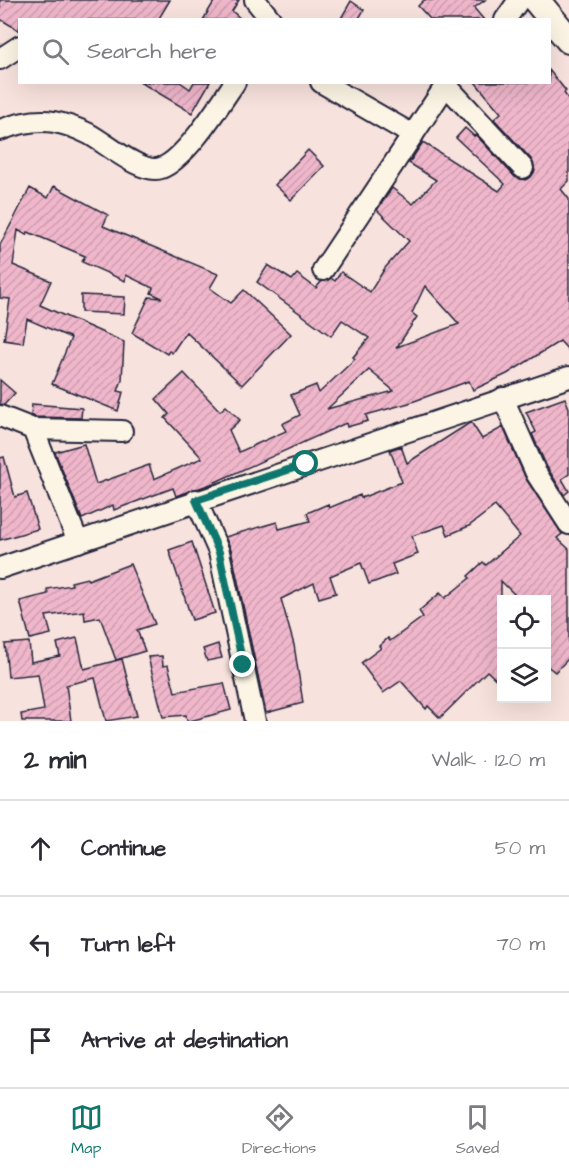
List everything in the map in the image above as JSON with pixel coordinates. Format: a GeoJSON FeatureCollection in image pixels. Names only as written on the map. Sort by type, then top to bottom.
{"type":"FeatureCollection","features":[{"type":"Feature","properties":{"kind":"main road"},"geometry":{"type":"LineString","coordinates":[[536,0],[551,18]]}},
{"type":"Feature","properties":{"kind":"main road"},"geometry":{"type":"LineString","coordinates":[[551,18],[569,40]]}},
{"type":"Feature","properties":{"kind":"street"},"geometry":{"type":"LineString","coordinates":[[255,0],[269,18]]}},
{"type":"Feature","properties":{"kind":"street"},"geometry":{"type":"LineString","coordinates":[[506,18],[519,0]]}},
{"type":"Feature","properties":{"kind":"street"},"geometry":{"type":"LineString","coordinates":[[0,59],[18,47]]}},
{"type":"Feature","properties":{"kind":"street"},"geometry":{"type":"LineString","coordinates":[[0,130],[16,124],[53,122],[86,132],[136,164],[148,169],[161,168],[171,163],[197,136],[234,84]]}},
{"type":"Feature","properties":{"kind":"street"},"geometry":{"type":"LineString","coordinates":[[324,84],[413,135]]}},
{"type":"Feature","properties":{"kind":"street"},"geometry":{"type":"LineString","coordinates":[[323,270],[447,84],[523,168]]}},
{"type":"Feature","properties":{"kind":"street"},"geometry":{"type":"LineString","coordinates":[[0,568],[196,500],[569,377]]}},
{"type":"Feature","properties":{"kind":"street"},"geometry":{"type":"LineString","coordinates":[[503,398],[536,473],[569,524]]}},
{"type":"Feature","properties":{"kind":"street"},"geometry":{"type":"LineString","coordinates":[[0,416],[33,429],[122,431]]}},
{"type":"Feature","properties":{"kind":"street"},"geometry":{"type":"LineString","coordinates":[[33,429],[78,542]]}},
{"type":"Feature","properties":{"kind":"street"},"geometry":{"type":"LineString","coordinates":[[196,500],[219,552],[253,713]]}},
{"type":"Feature","properties":{"kind":"building"},"geometry":{"type":"Polygon","coordinates":[[[0,0],[170,0],[159,18],[18,18],[18,30],[0,19],[0,0]]]}},
{"type":"Feature","properties":{"kind":"building"},"geometry":{"type":"Polygon","coordinates":[[[215,0],[239,0],[232,11],[240,18],[204,18],[215,0]]]}},
{"type":"Feature","properties":{"kind":"building"},"geometry":{"type":"Polygon","coordinates":[[[424,0],[485,0],[474,8],[482,18],[429,18],[418,6],[424,0]]]}},
{"type":"Feature","properties":{"kind":"building"},"geometry":{"type":"Polygon","coordinates":[[[351,1],[364,10],[359,18],[341,18],[351,1]]]}},
{"type":"Feature","properties":{"kind":"building"},"geometry":{"type":"Polygon","coordinates":[[[551,72],[566,91],[564,93],[569,100],[569,181],[561,189],[569,199],[569,351],[560,341],[507,374],[473,390],[469,381],[409,403],[366,415],[368,421],[347,427],[346,423],[211,484],[176,496],[173,488],[114,510],[113,505],[82,519],[55,452],[84,444],[96,484],[149,465],[154,479],[202,458],[165,418],[169,414],[156,399],[184,373],[220,411],[226,406],[240,420],[229,430],[239,452],[286,431],[282,424],[300,415],[291,395],[316,385],[319,393],[355,359],[353,357],[369,338],[342,320],[331,336],[257,282],[268,265],[292,280],[297,274],[316,288],[321,282],[331,278],[335,281],[341,272],[370,292],[385,268],[409,241],[377,210],[392,188],[413,204],[436,180],[409,163],[423,142],[499,191],[505,184],[456,138],[465,128],[474,136],[476,135],[515,177],[525,180],[531,177],[535,171],[532,160],[494,119],[501,113],[477,84],[551,84],[551,72]],[[425,286],[412,313],[417,317],[397,347],[459,324],[425,286]],[[369,370],[327,409],[394,391],[369,370]]]}},
{"type":"Feature","properties":{"kind":"building"},"geometry":{"type":"Polygon","coordinates":[[[143,84],[183,84],[190,89],[193,84],[209,84],[192,113],[143,84]]]}},
{"type":"Feature","properties":{"kind":"building"},"geometry":{"type":"Polygon","coordinates":[[[308,150],[324,166],[291,200],[275,185],[308,150]]]}},
{"type":"Feature","properties":{"kind":"building"},"geometry":{"type":"Polygon","coordinates":[[[54,186],[108,215],[103,226],[218,274],[210,288],[231,303],[244,290],[291,334],[242,385],[186,332],[172,353],[169,351],[167,354],[132,333],[149,297],[162,298],[151,293],[153,288],[126,275],[125,281],[82,262],[85,256],[18,230],[13,265],[51,281],[40,305],[124,342],[122,380],[118,391],[123,392],[118,411],[52,384],[71,338],[27,319],[23,343],[4,340],[10,299],[0,298],[0,245],[30,188],[48,198],[54,186]]]}},
{"type":"Feature","properties":{"kind":"building"},"geometry":{"type":"Polygon","coordinates":[[[81,295],[125,297],[124,314],[81,312],[81,295]]]}},
{"type":"Feature","properties":{"kind":"building"},"geometry":{"type":"Polygon","coordinates":[[[0,380],[15,393],[4,405],[0,404],[0,380]]]}},
{"type":"Feature","properties":{"kind":"building"},"geometry":{"type":"Polygon","coordinates":[[[565,398],[569,408],[569,474],[562,479],[569,491],[564,495],[547,467],[532,434],[536,432],[526,412],[565,398]]]}},
{"type":"Feature","properties":{"kind":"building"},"geometry":{"type":"Polygon","coordinates":[[[32,404],[82,408],[81,418],[35,417],[31,415],[32,404]]]}},
{"type":"Feature","properties":{"kind":"building"},"geometry":{"type":"Polygon","coordinates":[[[471,422],[482,439],[503,427],[526,479],[562,534],[557,538],[569,549],[569,658],[555,672],[551,669],[551,595],[515,595],[501,581],[501,595],[497,595],[497,680],[487,671],[440,718],[428,706],[426,709],[401,681],[383,693],[361,663],[381,648],[379,646],[388,638],[390,641],[423,617],[419,611],[440,593],[445,598],[470,578],[468,576],[483,562],[486,565],[520,536],[495,506],[469,526],[448,535],[444,525],[412,536],[418,554],[392,564],[396,574],[369,584],[361,563],[330,576],[336,593],[319,598],[314,583],[281,599],[294,645],[303,703],[266,713],[231,549],[225,537],[277,522],[279,529],[310,521],[307,513],[328,504],[329,508],[360,495],[361,498],[402,482],[390,450],[401,446],[407,463],[471,422]]]}},
{"type":"Feature","properties":{"kind":"building"},"geometry":{"type":"Polygon","coordinates":[[[4,457],[15,497],[27,493],[38,529],[0,540],[0,458],[4,457]]]}},
{"type":"Feature","properties":{"kind":"building"},"geometry":{"type":"Polygon","coordinates":[[[192,542],[215,613],[192,620],[169,550],[192,542]]]}},
{"type":"Feature","properties":{"kind":"building"},"geometry":{"type":"Polygon","coordinates":[[[130,564],[155,624],[137,630],[145,651],[116,660],[100,617],[85,620],[84,611],[46,616],[51,634],[30,639],[20,601],[48,594],[47,589],[72,585],[71,582],[87,578],[88,580],[130,564]]]}},
{"type":"Feature","properties":{"kind":"building"},"geometry":{"type":"Polygon","coordinates":[[[77,638],[84,669],[122,659],[137,716],[106,721],[95,678],[66,685],[71,721],[22,721],[21,714],[44,710],[38,674],[8,677],[5,644],[29,642],[31,662],[60,656],[57,643],[77,638]]]}},
{"type":"Feature","properties":{"kind":"building"},"geometry":{"type":"Polygon","coordinates":[[[218,644],[222,658],[207,661],[203,649],[218,644]]]}},
{"type":"Feature","properties":{"kind":"building"},"geometry":{"type":"Polygon","coordinates":[[[162,656],[163,666],[168,665],[175,692],[224,683],[231,710],[190,721],[187,721],[186,715],[163,717],[148,657],[162,656]]]}},
{"type":"Feature","properties":{"kind":"route"},"geometry":{"type":"LineString","coordinates":[[243,665],[219,552],[196,500],[306,464]]}}]}
